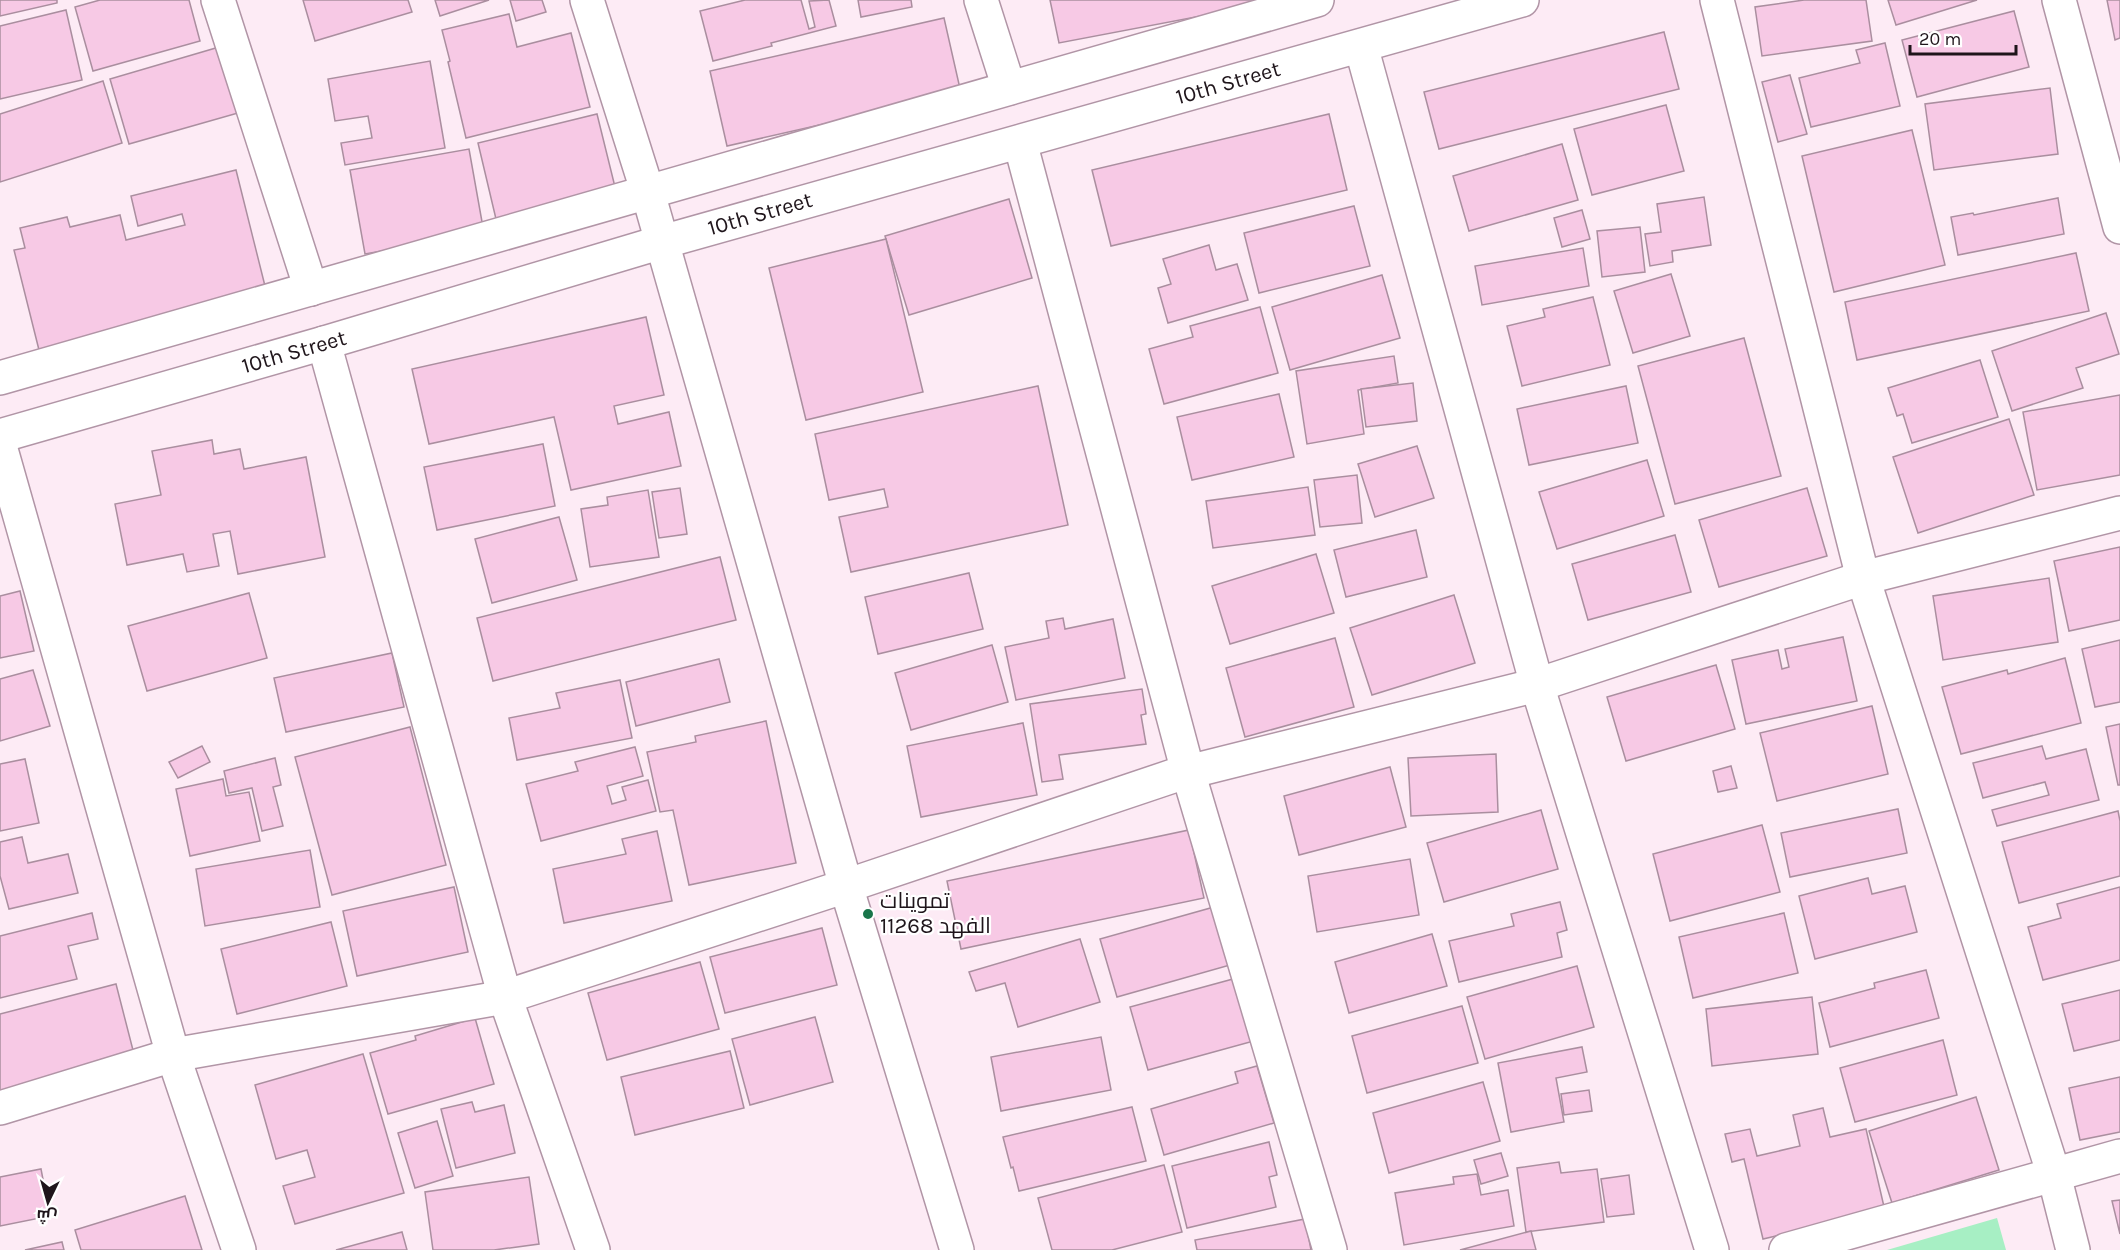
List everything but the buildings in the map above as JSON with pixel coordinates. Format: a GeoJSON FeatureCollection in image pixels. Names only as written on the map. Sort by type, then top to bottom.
{"type":"FeatureCollection","features":[{"type":"Feature","properties":{"kind":"street"},"geometry":{"type":"LineString","coordinates":[[218,0],[311,289]]}},
{"type":"Feature","properties":{"kind":"street"},"geometry":{"type":"LineString","coordinates":[[587,0],[648,193],[846,886],[957,1250]]}},
{"type":"Feature","properties":{"kind":"street"},"geometry":{"type":"LineString","coordinates":[[981,0],[1009,88]]}},
{"type":"Feature","properties":{"kind":"street"},"geometry":{"type":"LineString","coordinates":[[0,378],[1317,0]]}},
{"type":"Feature","properties":{"kind":"street","name":"10th Street"},"geometry":{"type":"LineString","coordinates":[[0,436],[324,343],[662,242],[1522,0]]}},
{"type":"Feature","properties":{"kind":"street"},"geometry":{"type":"LineString","coordinates":[[1717,0],[1863,578],[2054,1175],[2073,1250]]}},
{"type":"Feature","properties":{"kind":"street"},"geometry":{"type":"LineString","coordinates":[[2059,0],[2120,227]]}},
{"type":"Feature","properties":{"kind":"street"},"geometry":{"type":"LineString","coordinates":[[1361,46],[1537,685],[1712,1250]]}},
{"type":"Feature","properties":{"kind":"street"},"geometry":{"type":"LineString","coordinates":[[1020,142],[1188,772],[1330,1250]]}},
{"type":"Feature","properties":{"kind":"street"},"geometry":{"type":"LineString","coordinates":[[324,343],[505,997],[593,1250]]}},
{"type":"Feature","properties":{"kind":"street"},"geometry":{"type":"LineString","coordinates":[[0,446],[173,1055],[239,1250]]}},
{"type":"Feature","properties":{"kind":"street"},"geometry":{"type":"LineString","coordinates":[[0,1108],[173,1055],[505,997],[1188,772],[1537,685],[1863,578],[2120,513]]}},
{"type":"Feature","properties":{"kind":"street"},"geometry":{"type":"LineString","coordinates":[[1786,1250],[2120,1156]]}},
{"type":"Feature","properties":{"kind":"green space"},"geometry":{"type":"Polygon","coordinates":[[[1997,1218],[2006,1250],[1887,1250],[1997,1218]]]}},
{"type":"Feature","properties":{"kind":"place","name":"تموينات الفهد 11268"},"geometry":{"type":"Point","coordinates":[868,914]}}]}
